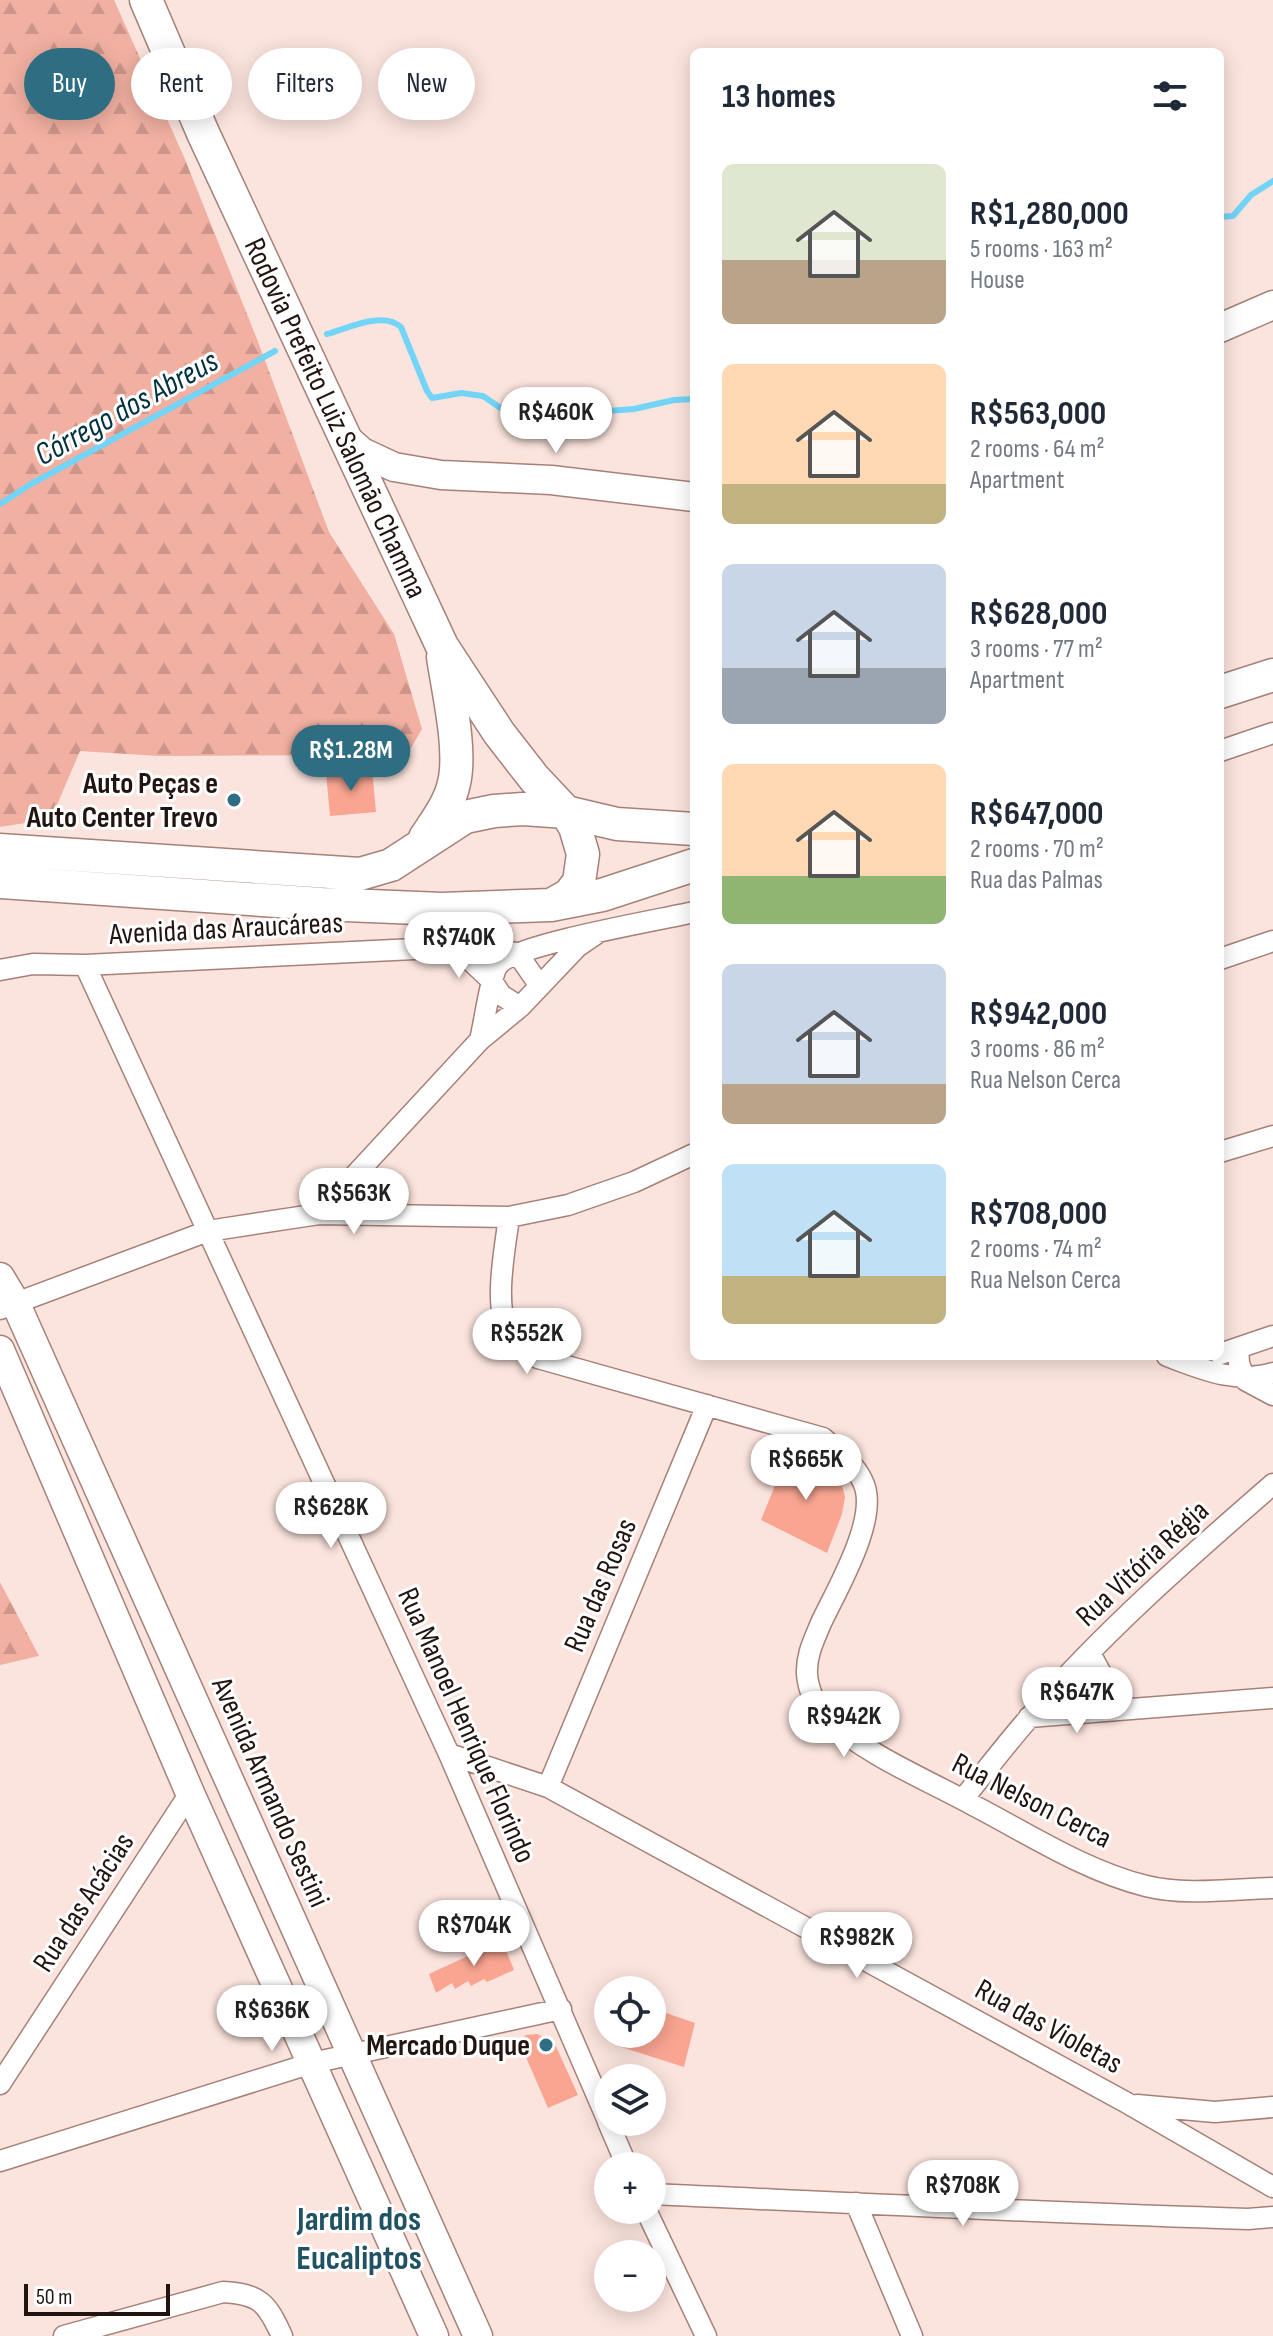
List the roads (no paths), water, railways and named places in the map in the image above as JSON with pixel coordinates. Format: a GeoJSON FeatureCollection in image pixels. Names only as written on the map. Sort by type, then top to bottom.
{"type":"FeatureCollection","features":[{"type":"Feature","properties":{"kind":"main road","name":"Rodovia Prefeito Luiz Salomão Chamma"},"geometry":{"type":"LineString","coordinates":[[146,0],[203,133],[442,646],[499,733],[534,778],[566,812]]}},
{"type":"Feature","properties":{"kind":"main road"},"geometry":{"type":"LineString","coordinates":[[421,844],[448,802],[455,781],[454,739],[442,646]]}},
{"type":"Feature","properties":{"kind":"main road"},"geometry":{"type":"LineString","coordinates":[[1224,691],[1273,675]]}},
{"type":"Feature","properties":{"kind":"main road"},"geometry":{"type":"LineString","coordinates":[[499,733],[562,786],[614,811],[679,829]]}},
{"type":"Feature","properties":{"kind":"main road"},"geometry":{"type":"LineString","coordinates":[[0,850],[360,874],[391,865],[465,817],[494,811],[523,809],[566,812],[617,824],[679,829]]}},
{"type":"Feature","properties":{"kind":"main road"},"geometry":{"type":"LineString","coordinates":[[551,905],[569,895],[579,882],[583,868],[580,841],[566,812]]}},
{"type":"Feature","properties":{"kind":"main road"},"geometry":{"type":"LineString","coordinates":[[0,882],[442,909],[551,905],[602,895],[690,866]]}},
{"type":"Feature","properties":{"kind":"street"},"geometry":{"type":"LineString","coordinates":[[1224,326],[1273,305]]}},
{"type":"Feature","properties":{"kind":"street"},"geometry":{"type":"LineString","coordinates":[[345,437],[362,452],[394,467],[441,475],[551,480],[690,497]]}},
{"type":"Feature","properties":{"kind":"street"},"geometry":{"type":"LineString","coordinates":[[1224,750],[1273,733]]}},
{"type":"Feature","properties":{"kind":"street"},"geometry":{"type":"LineString","coordinates":[[480,1040],[497,965],[517,953],[539,946],[690,913]]}},
{"type":"Feature","properties":{"kind":"street"},"geometry":{"type":"LineString","coordinates":[[319,1214],[480,1040],[520,1007],[569,954],[596,934]]}},
{"type":"Feature","properties":{"kind":"street"},"geometry":{"type":"LineString","coordinates":[[1224,958],[1273,941]]}},
{"type":"Feature","properties":{"kind":"street"},"geometry":{"type":"LineString","coordinates":[[456,947],[492,981],[501,995],[520,1007]]}},
{"type":"Feature","properties":{"kind":"street","name":"Avenida das Araucáreas"},"geometry":{"type":"LineString","coordinates":[[0,970],[33,964],[85,965],[456,947],[517,953]]}},
{"type":"Feature","properties":{"kind":"street"},"geometry":{"type":"LineString","coordinates":[[517,953],[525,960],[540,986]]}},
{"type":"Feature","properties":{"kind":"street","name":"Rua Manoel Henrique Florindo"},"geometry":{"type":"LineString","coordinates":[[85,965],[449,1754],[594,2088]]}},
{"type":"Feature","properties":{"kind":"street"},"geometry":{"type":"LineString","coordinates":[[1224,1151],[1273,1136]]}},
{"type":"Feature","properties":{"kind":"street"},"geometry":{"type":"LineString","coordinates":[[8,1306],[208,1231],[319,1214],[509,1217],[568,1205],[634,1182],[690,1156]]}},
{"type":"Feature","properties":{"kind":"street","name":"Rua Nelson Cerca"},"geometry":{"type":"LineString","coordinates":[[509,1217],[502,1313],[508,1333],[516,1344],[538,1358],[823,1438],[848,1460],[863,1482],[869,1501],[866,1525],[808,1652],[807,1676],[813,1698],[824,1716],[863,1745],[1114,1876],[1149,1887],[1184,1890],[1273,1888]]}},
{"type":"Feature","properties":{"kind":"street","name":"Avenida Armando Sestini"},"geometry":{"type":"LineString","coordinates":[[0,1277],[8,1306],[478,2336]]}},
{"type":"Feature","properties":{"kind":"street"},"geometry":{"type":"LineString","coordinates":[[1273,1336],[1229,1351],[1239,1363],[1245,1380],[1273,1395]]}},
{"type":"Feature","properties":{"kind":"street"},"geometry":{"type":"LineString","coordinates":[[0,1350],[190,1793],[434,2336]]}},
{"type":"Feature","properties":{"kind":"street"},"geometry":{"type":"LineString","coordinates":[[1178,1360],[1210,1373],[1243,1376],[1273,1373]]}},
{"type":"Feature","properties":{"kind":"street","name":"Rua das Rosas"},"geometry":{"type":"LineString","coordinates":[[548,1787],[707,1405]]}},
{"type":"Feature","properties":{"kind":"street","name":"Rua Vitória Régia"},"geometry":{"type":"LineString","coordinates":[[963,1799],[1029,1717],[1090,1653],[1140,1603],[1273,1484]]}},
{"type":"Feature","properties":{"kind":"street"},"geometry":{"type":"LineString","coordinates":[[1090,1653],[1120,1709]]}},
{"type":"Feature","properties":{"kind":"street"},"geometry":{"type":"LineString","coordinates":[[1029,1717],[1273,1698]]}},
{"type":"Feature","properties":{"kind":"street","name":"Rua das Violetas"},"geometry":{"type":"LineString","coordinates":[[449,1754],[548,1787],[1129,2104],[1273,2187]]}},
{"type":"Feature","properties":{"kind":"street","name":"Rua das Acácias"},"geometry":{"type":"LineString","coordinates":[[0,2084],[190,1793]]}},
{"type":"Feature","properties":{"kind":"street"},"geometry":{"type":"LineString","coordinates":[[0,2161],[312,2063],[561,2009]]}},
{"type":"Feature","properties":{"kind":"street"},"geometry":{"type":"LineString","coordinates":[[1129,2104],[1215,2112],[1273,2107]]}},
{"type":"Feature","properties":{"kind":"street"},"geometry":{"type":"LineString","coordinates":[[666,2195],[1073,2214],[1273,2217]]}},
{"type":"Feature","properties":{"kind":"street"},"geometry":{"type":"LineString","coordinates":[[856,2203],[912,2336]]}},
{"type":"Feature","properties":{"kind":"street"},"geometry":{"type":"LineString","coordinates":[[653,2224],[706,2336]]}},
{"type":"Feature","properties":{"kind":"street"},"geometry":{"type":"LineString","coordinates":[[64,2336],[223,2292],[246,2293],[260,2300],[282,2336]]}},
{"type":"Feature","properties":{"kind":"waterway","name":"Córrego dos Abreus"},"geometry":{"type":"LineString","coordinates":[[1224,217],[1233,216],[1251,195],[1273,181]]}},
{"type":"Feature","properties":{"kind":"waterway","name":"Córrego dos Abreus"},"geometry":{"type":"LineString","coordinates":[[327,334],[375,321],[393,322],[401,327],[432,398],[461,393],[483,396],[502,409],[554,415],[634,409],[690,399]]}},
{"type":"Feature","properties":{"kind":"waterway","name":"Córrego dos Abreus"},"geometry":{"type":"LineString","coordinates":[[0,504],[31,484],[275,351]]}},
{"type":"Feature","properties":{"kind":"place","name":"Auto Peças e Auto Center Trevo"},"geometry":{"type":"Point","coordinates":[234,800]}},
{"type":"Feature","properties":{"kind":"place","name":"Mercado Duque"},"geometry":{"type":"Point","coordinates":[546,2045]}},
{"type":"Feature","properties":{"kind":"district","name":"Jardim dos Eucaliptos"},"geometry":{"type":"Point","coordinates":[359,2238]}}]}
